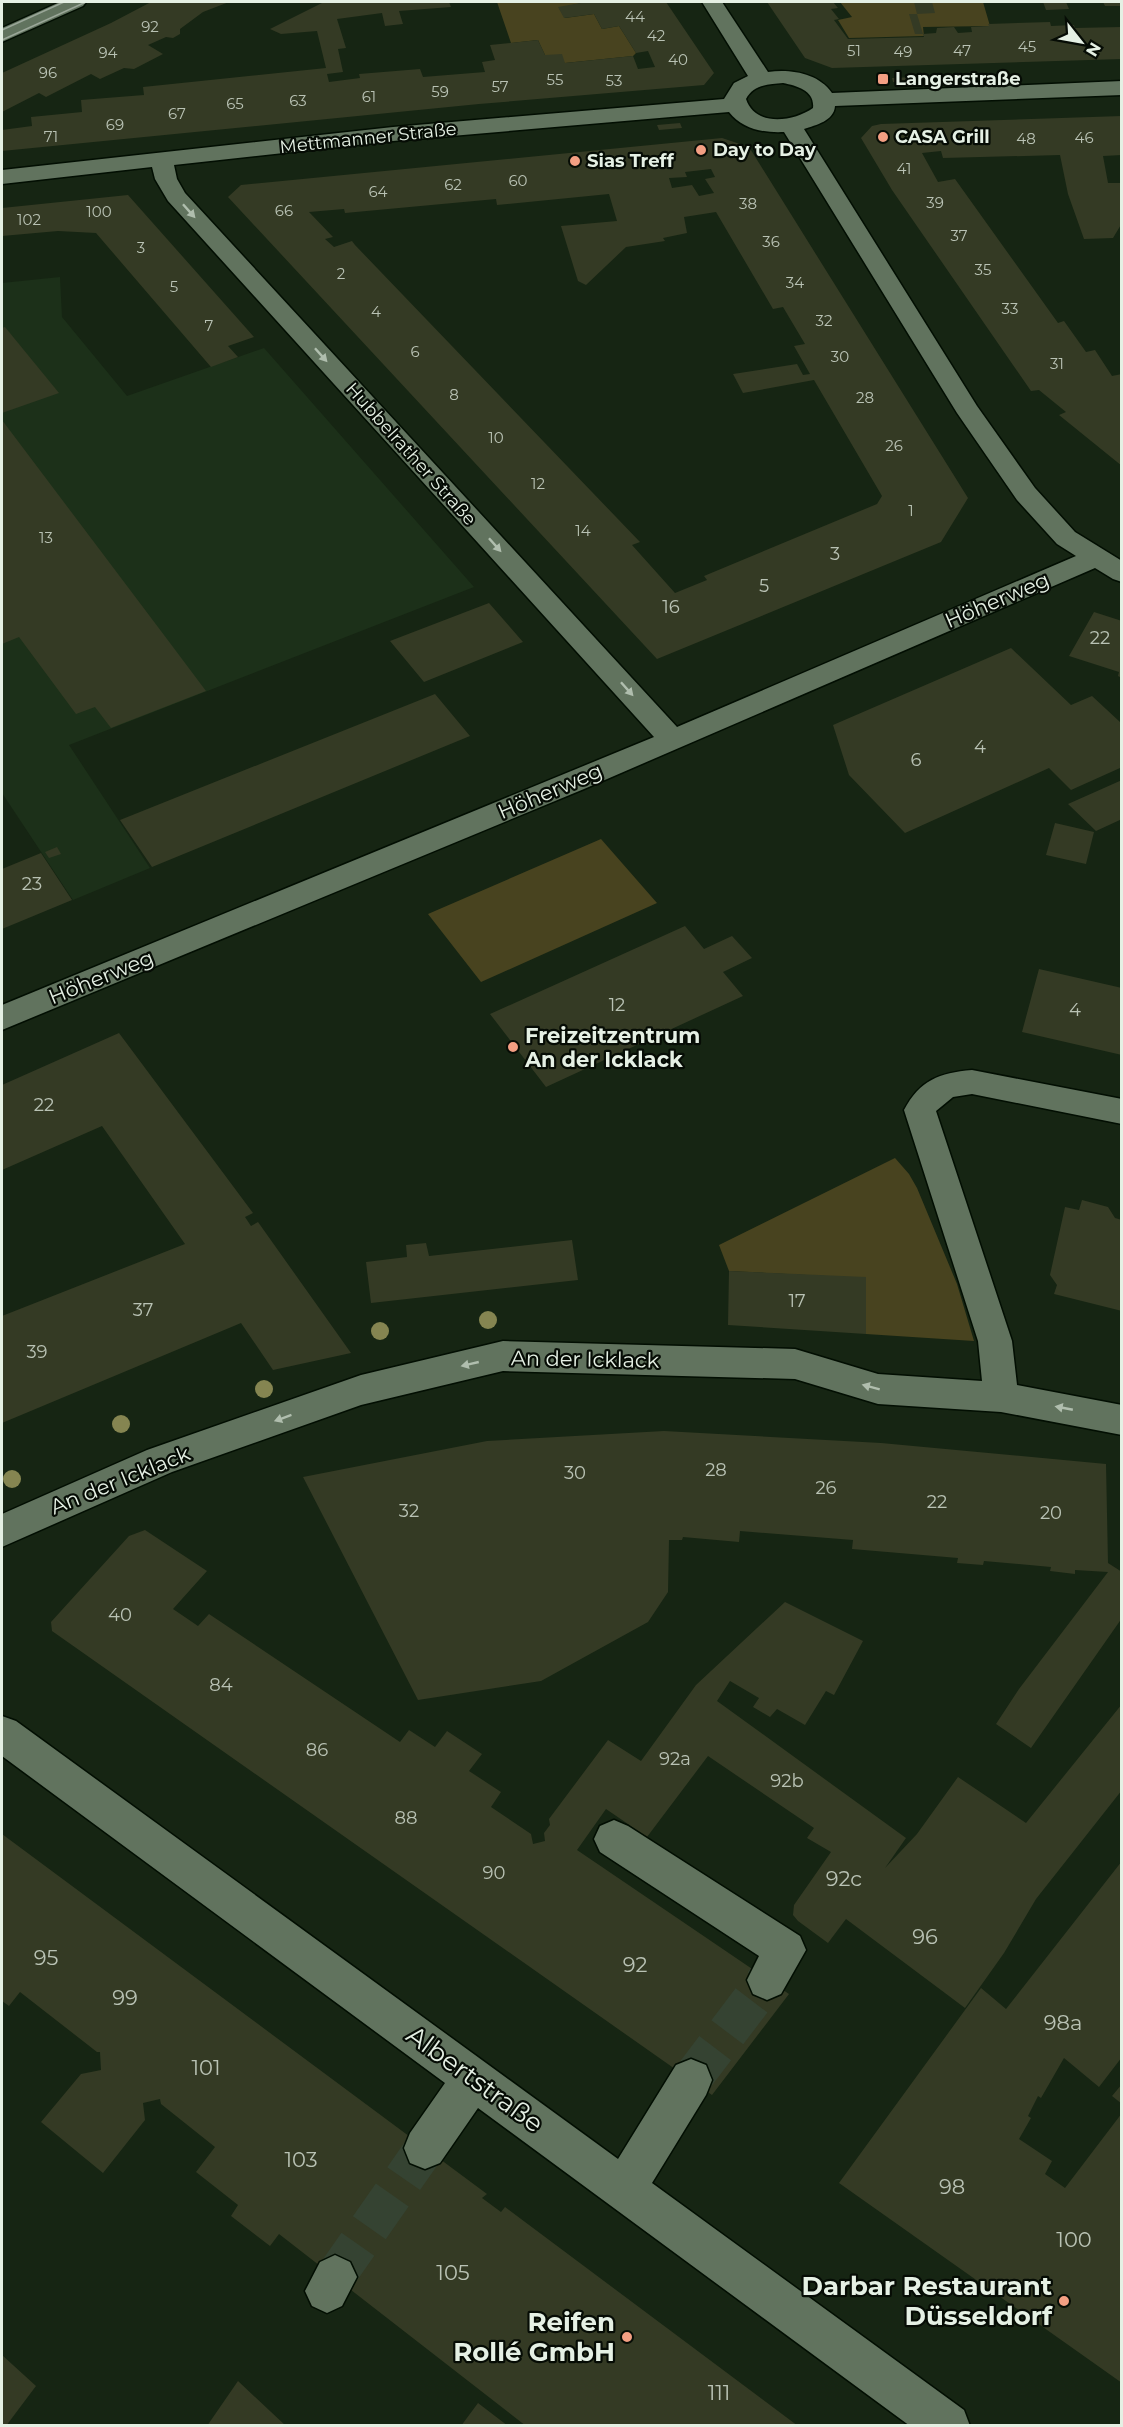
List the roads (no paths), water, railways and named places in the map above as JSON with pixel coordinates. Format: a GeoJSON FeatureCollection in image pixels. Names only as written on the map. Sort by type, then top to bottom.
{"type":"FeatureCollection","features":[{"type":"Feature","properties":{"kind":"street"},"geometry":{"type":"LineString","coordinates":[[2,36],[76,2]]}},
{"type":"Feature","properties":{"kind":"street"},"geometry":{"type":"LineString","coordinates":[[712,2],[752,67],[762,79]]}},
{"type":"Feature","properties":{"kind":"street"},"geometry":{"type":"LineString","coordinates":[[783,77],[803,81],[818,89],[825,100],[824,111],[818,116],[790,126],[755,122],[746,117],[735,105],[736,94],[740,89],[762,79],[783,77]]}},
{"type":"Feature","properties":{"kind":"street"},"geometry":{"type":"LineString","coordinates":[[825,100],[1122,88]]}},
{"type":"Feature","properties":{"kind":"street","name":"Mettmanner Straße"},"geometry":{"type":"LineString","coordinates":[[2,177],[393,134],[735,105]]}},
{"type":"Feature","properties":{"kind":"street"},"geometry":{"type":"LineString","coordinates":[[790,126],[966,408],[1026,494],[1066,538],[1122,573]]}},
{"type":"Feature","properties":{"kind":"street","name":"Hubbelrather Straße"},"geometry":{"type":"LineString","coordinates":[[162,161],[166,179],[176,196],[673,740]]}},
{"type":"Feature","properties":{"kind":"street","name":"Höherweg"},"geometry":{"type":"LineString","coordinates":[[2,1018],[673,740],[1096,558]]}},
{"type":"Feature","properties":{"kind":"street"},"geometry":{"type":"LineString","coordinates":[[1001,1397],[995,1341],[920,1110],[924,1099],[937,1089],[956,1083],[972,1082],[1122,1112]]}},
{"type":"Feature","properties":{"kind":"street","name":"An der Icklack"},"geometry":{"type":"LineString","coordinates":[[2,1531],[160,1461],[361,1390],[503,1356],[795,1364],[878,1389],[1001,1397],[1122,1420]]}},
{"type":"Feature","properties":{"kind":"street","name":"Albertstraße"},"geometry":{"type":"LineString","coordinates":[[2,1734],[948,2426]]}},
{"type":"Feature","properties":{"kind":"street"},"geometry":{"type":"LineString","coordinates":[[614,1839],[786,1950],[767,1980]]}},
{"type":"Feature","properties":{"kind":"street"},"geometry":{"type":"LineString","coordinates":[[425,2148],[474,2078]]}},
{"type":"Feature","properties":{"kind":"street"},"geometry":{"type":"LineString","coordinates":[[624,2189],[691,2080]]}},
{"type":"Feature","properties":{"kind":"tunnel"},"geometry":{"type":"LineString","coordinates":[[691,2080],[767,1980]]}},
{"type":"Feature","properties":{"kind":"tunnel"},"geometry":{"type":"LineString","coordinates":[[335,2277],[425,2148]]}},
{"type":"Feature","properties":{"kind":"tram line"},"geometry":{"type":"LineString","coordinates":[[2,30],[64,2]]}},
{"type":"Feature","properties":{"kind":"tram line"},"geometry":{"type":"LineString","coordinates":[[2,40],[86,2]]}},
{"type":"Feature","properties":{"kind":"place","name":"Langerstraße"},"geometry":{"type":"Point","coordinates":[883,79]}},
{"type":"Feature","properties":{"kind":"place","name":"CASA Grill"},"geometry":{"type":"Point","coordinates":[883,137]}},
{"type":"Feature","properties":{"kind":"place","name":"Day to Day"},"geometry":{"type":"Point","coordinates":[701,150]}},
{"type":"Feature","properties":{"kind":"place","name":"Sias Treff"},"geometry":{"type":"Point","coordinates":[575,161]}},
{"type":"Feature","properties":{"kind":"place","name":"Freizeitzentrum An der Icklack"},"geometry":{"type":"Point","coordinates":[513,1047]}},
{"type":"Feature","properties":{"kind":"place","name":"Darbar Restaurant Düsseldorf"},"geometry":{"type":"Point","coordinates":[1064,2301]}},
{"type":"Feature","properties":{"kind":"place","name":"Reifen Rollé GmbH"},"geometry":{"type":"Point","coordinates":[627,2337]}}]}
